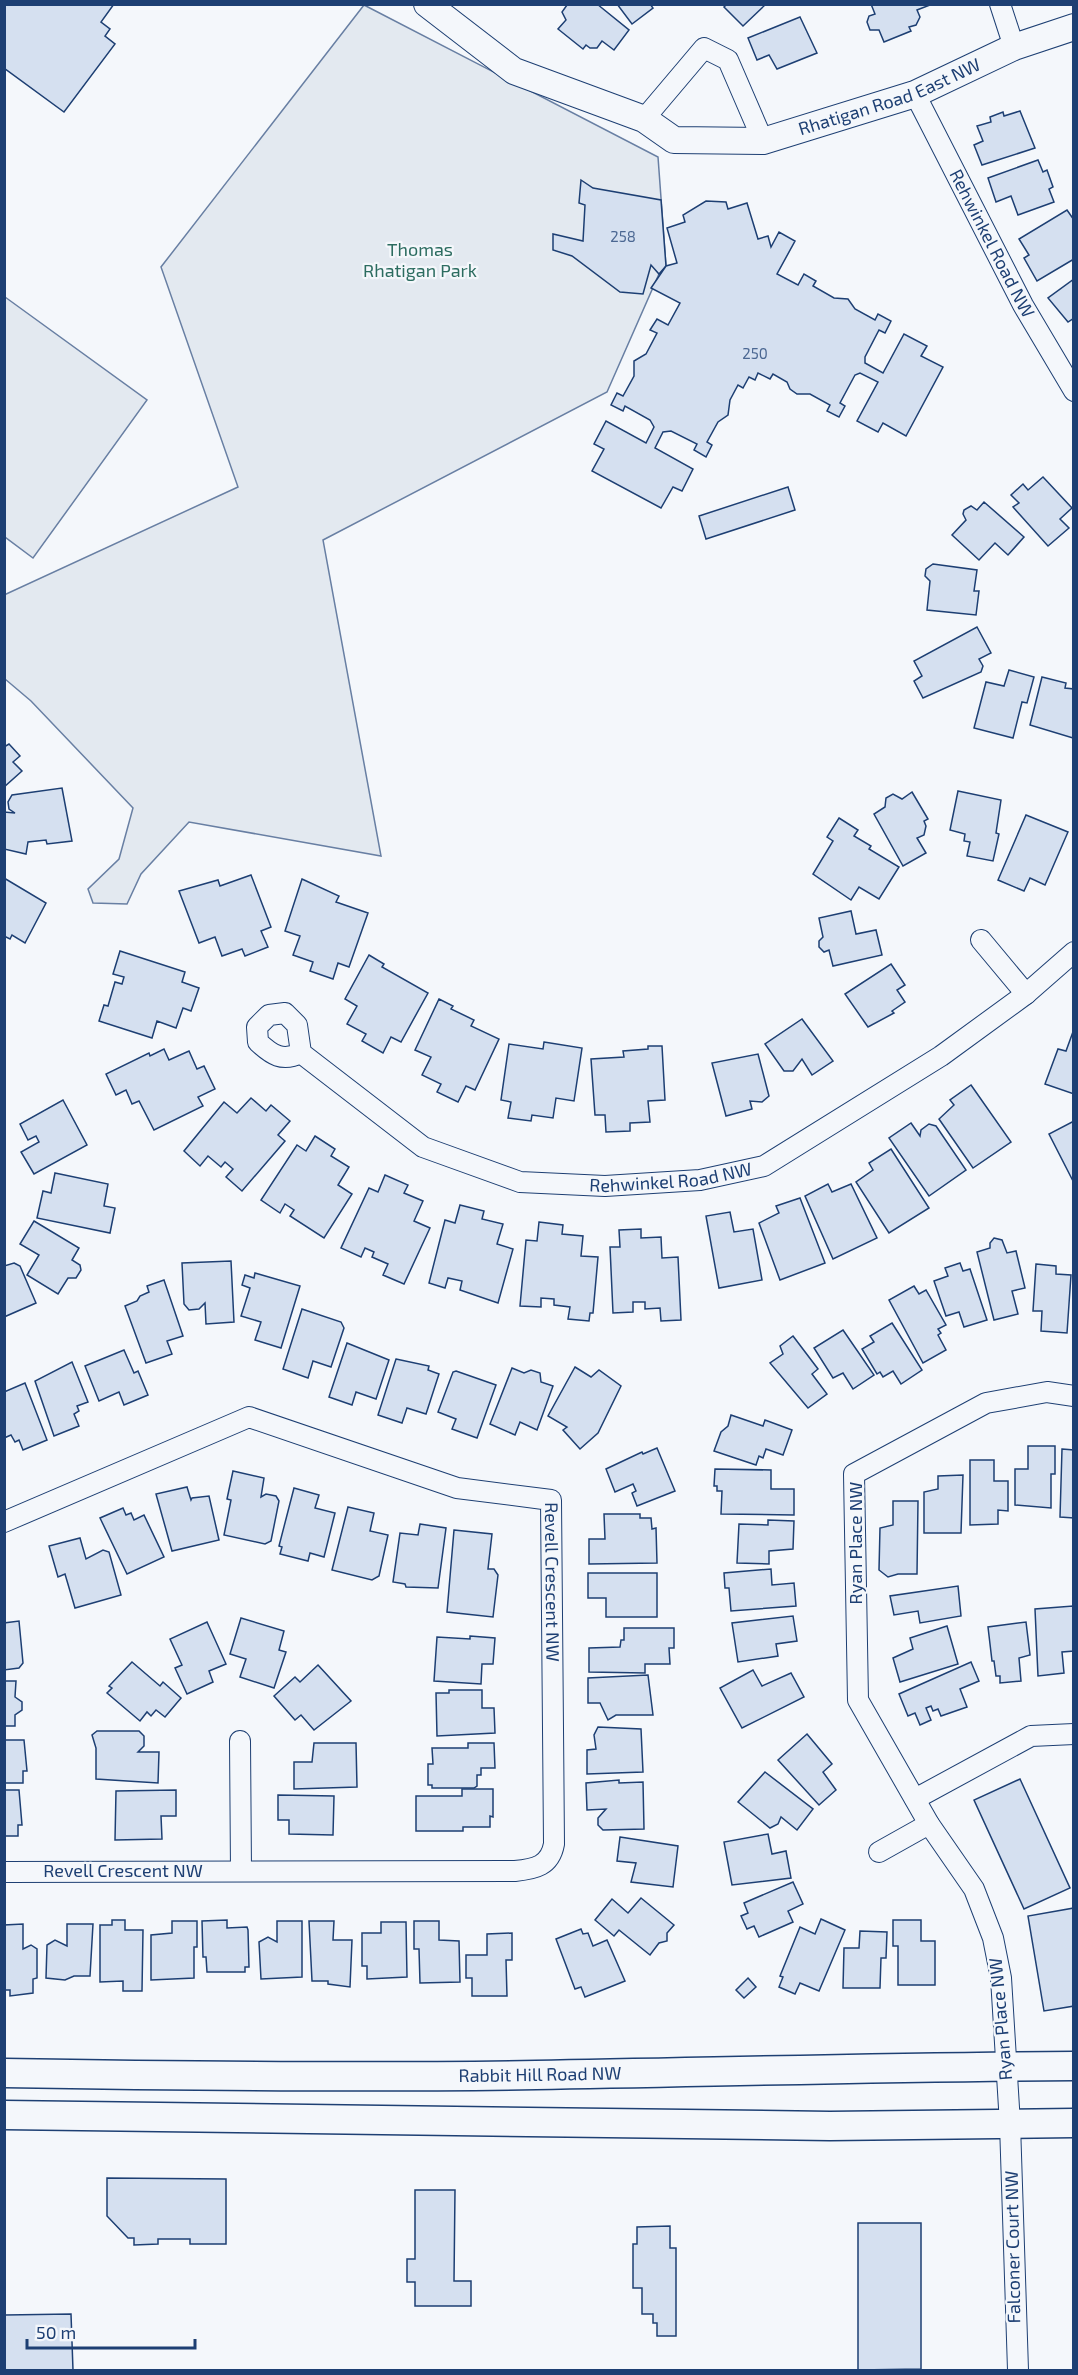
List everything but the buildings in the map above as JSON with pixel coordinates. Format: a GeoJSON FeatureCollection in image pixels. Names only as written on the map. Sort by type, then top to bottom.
{"type":"FeatureCollection","features":[{"type":"Feature","properties":{"kind":"main road","name":"Rabbit Hill Road NW"},"geometry":{"type":"LineString","coordinates":[[4,2073],[198,2076],[523,2075],[920,2066],[1074,2066]]}},
{"type":"Feature","properties":{"kind":"main road"},"geometry":{"type":"LineString","coordinates":[[4,2115],[830,2126],[1074,2122]]}},
{"type":"Feature","properties":{"kind":"street","name":"Rhatigan Road East NW"},"geometry":{"type":"LineString","coordinates":[[427,4],[514,71],[644,119],[674,140],[763,141],[915,94],[1014,47],[1074,27]]}},
{"type":"Feature","properties":{"kind":"street"},"geometry":{"type":"LineString","coordinates":[[1000,4],[1014,47]]}},
{"type":"Feature","properties":{"kind":"street"},"geometry":{"type":"LineString","coordinates":[[644,119],[704,48],[728,60],[763,141]]}},
{"type":"Feature","properties":{"kind":"street","name":"Rehwinkel Road NW"},"geometry":{"type":"LineString","coordinates":[[915,94],[1023,305],[1074,391]]}},
{"type":"Feature","properties":{"kind":"street"},"geometry":{"type":"LineString","coordinates":[[981,940],[1026,994]]}},
{"type":"Feature","properties":{"kind":"street","name":"Rehwinkel Road NW"},"geometry":{"type":"LineString","coordinates":[[301,1053],[423,1147],[520,1182],[605,1186],[700,1180],[764,1166],[941,1056],[1026,994],[1074,952]]}},
{"type":"Feature","properties":{"kind":"street","name":"Ryan Place NW"},"geometry":{"type":"LineString","coordinates":[[1010,2124],[1001,1978],[993,1938],[974,1889],[929,1824],[858,1700],[854,1474],[986,1403],[1047,1392],[1074,1396]]}},
{"type":"Feature","properties":{"kind":"street","name":"Revell Crescent NW"},"geometry":{"type":"LineString","coordinates":[[4,1522],[249,1417],[458,1488],[551,1500],[554,1844],[547,1861],[540,1866],[515,1871],[4,1872]]}},
{"type":"Feature","properties":{"kind":"street"},"geometry":{"type":"LineString","coordinates":[[915,1799],[1031,1736],[1074,1734]]}},
{"type":"Feature","properties":{"kind":"street"},"geometry":{"type":"LineString","coordinates":[[240,1741],[241,1870]]}},
{"type":"Feature","properties":{"kind":"street"},"geometry":{"type":"LineString","coordinates":[[879,1852],[929,1824]]}},
{"type":"Feature","properties":{"kind":"street","name":"Falconer Court NW"},"geometry":{"type":"LineString","coordinates":[[1010,2124],[1018,2370]]}},
{"type":"Feature","properties":{"kind":"green space","name":"Thomas Rhatigan Park"},"geometry":{"type":"Polygon","coordinates":[[[364,5],[658,157],[666,266],[659,274],[607,392],[323,540],[381,856],[189,822],[141,874],[127,904],[93,903],[88,889],[119,859],[133,808],[31,701],[5,679],[4,595],[238,487],[161,267],[364,5]]]}},
{"type":"Feature","properties":{"kind":"green space"},"geometry":{"type":"Polygon","coordinates":[[[5,297],[147,400],[33,558],[5,537],[5,297]]]}}]}
